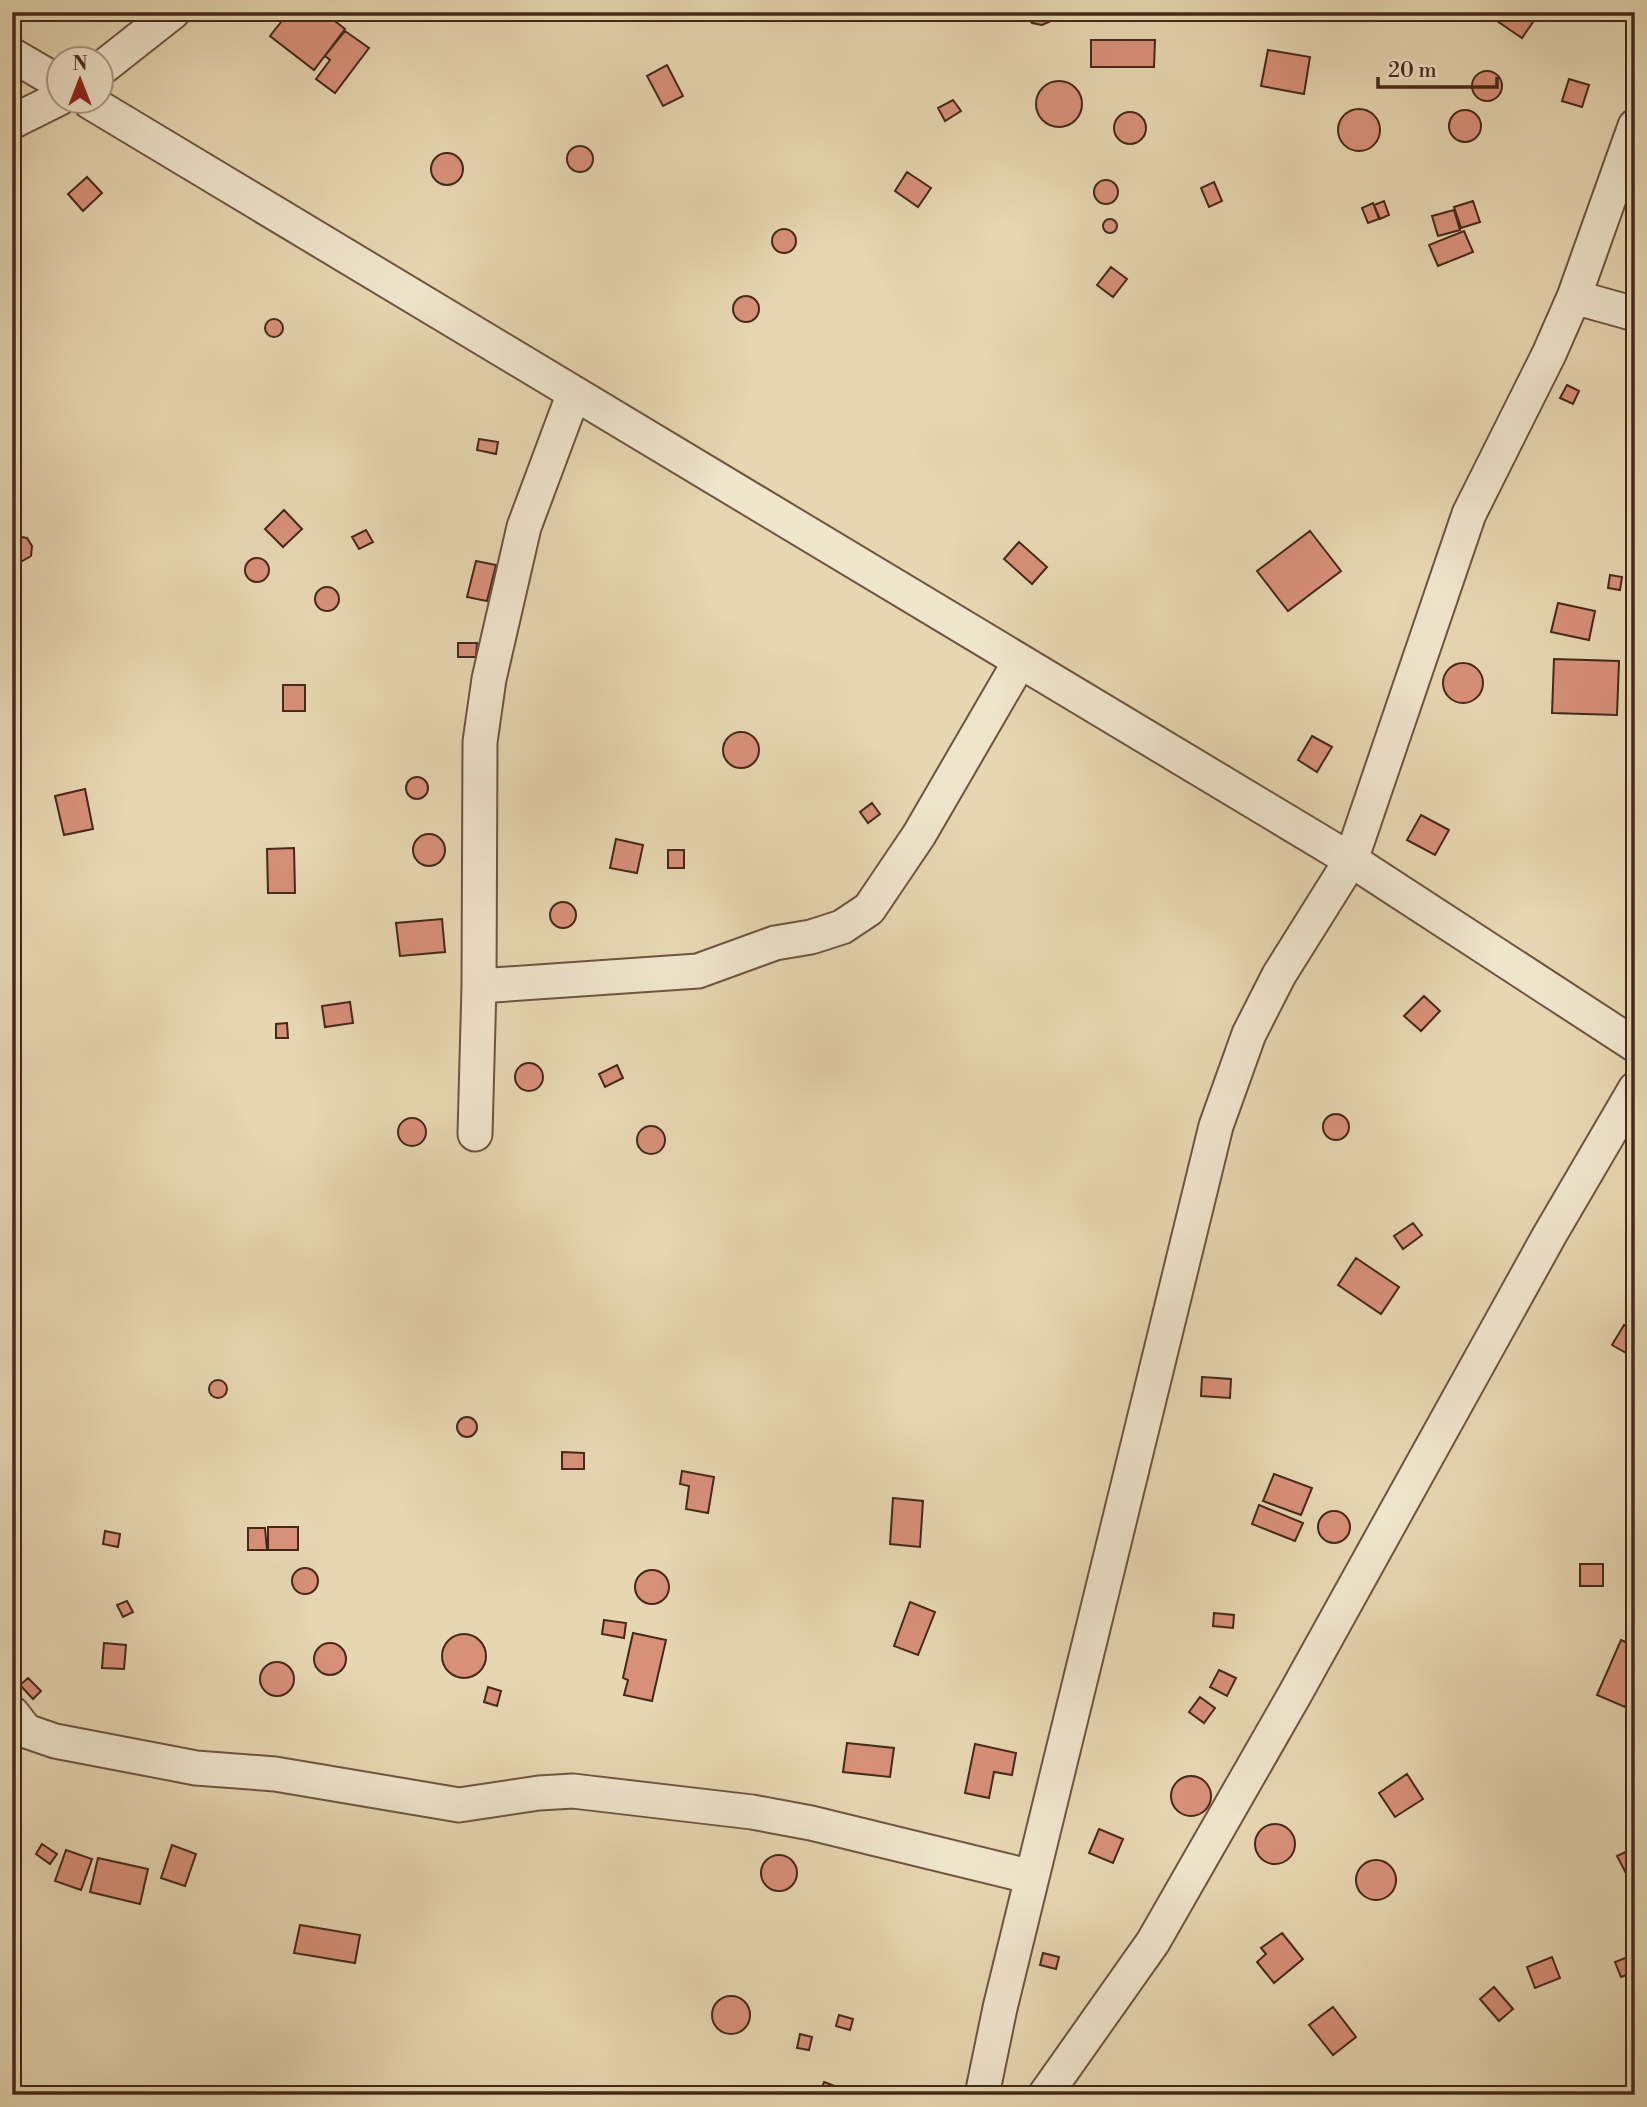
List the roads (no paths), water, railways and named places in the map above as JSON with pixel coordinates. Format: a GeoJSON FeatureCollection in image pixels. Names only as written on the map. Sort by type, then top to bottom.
{"type":"FeatureCollection","features":[{"type":"Feature","properties":{"kind":"street"},"geometry":{"type":"LineString","coordinates":[[116,57],[173,12]]}},
{"type":"Feature","properties":{"kind":"street"},"geometry":{"type":"LineString","coordinates":[[12,55],[46,75]]}},
{"type":"Feature","properties":{"kind":"street"},"geometry":{"type":"LineString","coordinates":[[12,122],[46,105]]}},
{"type":"Feature","properties":{"kind":"street"},"geometry":{"type":"LineString","coordinates":[[113,116],[1351,860],[1635,1045]]}},
{"type":"Feature","properties":{"kind":"street"},"geometry":{"type":"LineString","coordinates":[[982,2095],[1032,1877],[1216,1126],[1249,1034],[1279,975],[1351,860],[1469,514],[1549,354],[1574,297],[1635,126]]}},
{"type":"Feature","properties":{"kind":"street"},"geometry":{"type":"LineString","coordinates":[[1574,297],[1635,314]]}},
{"type":"Feature","properties":{"kind":"street"},"geometry":{"type":"LineString","coordinates":[[475,1134],[479,986],[480,742],[489,679],[524,527],[573,393]]}},
{"type":"Feature","properties":{"kind":"street"},"geometry":{"type":"LineString","coordinates":[[479,986],[698,971],[775,943],[811,937],[842,927],[869,909],[919,835],[1020,661]]}},
{"type":"Feature","properties":{"kind":"street"},"geometry":{"type":"LineString","coordinates":[[1045,2095],[1153,1942],[1295,1694],[1549,1236],[1635,1089]]}},
{"type":"Feature","properties":{"kind":"street"},"geometry":{"type":"LineString","coordinates":[[12,1713],[26,1731],[55,1741],[195,1768],[275,1774],[459,1805],[539,1793],[573,1791],[752,1812],[811,1823],[1032,1877]]}}]}
